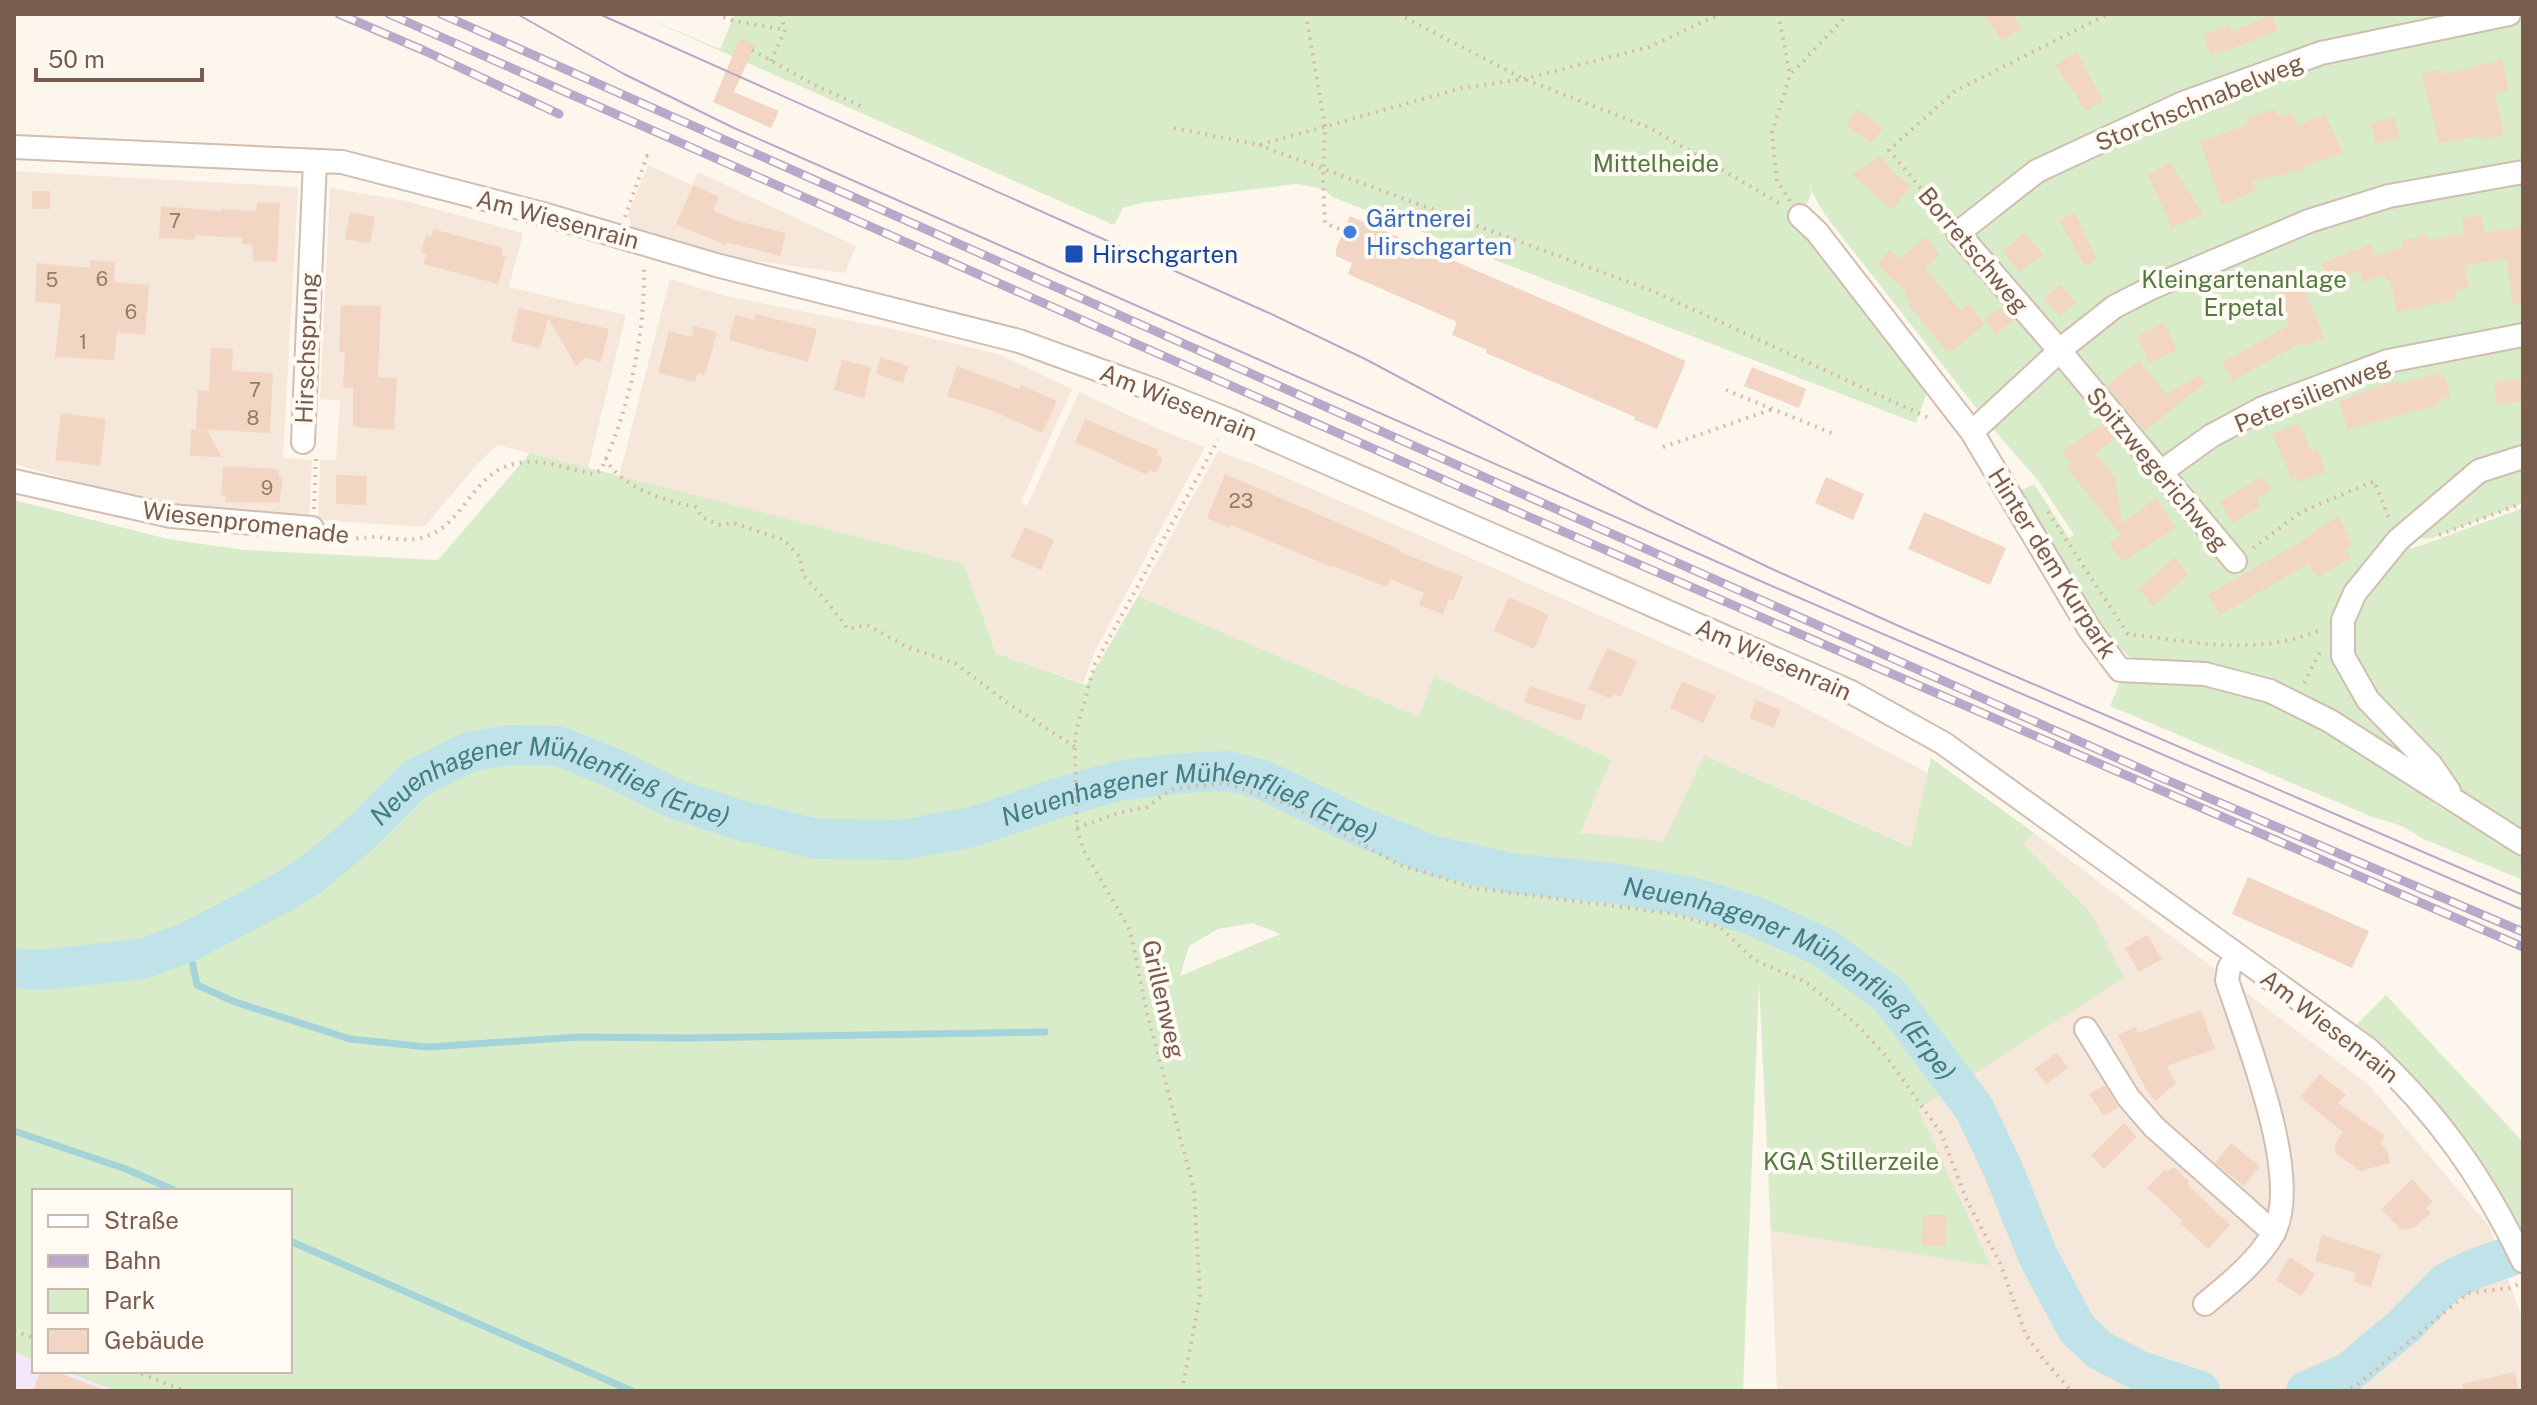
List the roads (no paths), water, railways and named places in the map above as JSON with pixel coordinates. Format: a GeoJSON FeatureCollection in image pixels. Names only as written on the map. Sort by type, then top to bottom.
{"type":"FeatureCollection","features":[{"type":"Feature","properties":{"kind":"street","name":"Storchschnabelweg"},"geometry":{"type":"LineString","coordinates":[[1958,233],[2037,171],[2183,103],[2321,53],[2509,14]]}},
{"type":"Feature","properties":{"kind":"street","name":"Am Wiesenrain"},"geometry":{"type":"LineString","coordinates":[[14,147],[342,162],[619,235],[716,265],[1019,341],[1229,420],[1851,692],[1943,743],[2368,1049],[2405,1083],[2457,1147],[2500,1213],[2523,1261]]}},
{"type":"Feature","properties":{"kind":"street","name":"Hirschsprung"},"geometry":{"type":"LineString","coordinates":[[303,442],[315,161]]}},
{"type":"Feature","properties":{"kind":"street"},"geometry":{"type":"LineString","coordinates":[[1972,432],[2059,350],[2114,307],[2153,287],[2309,221],[2389,196],[2523,172]]}},
{"type":"Feature","properties":{"kind":"street","name":"Hinter dem Kurpark"},"geometry":{"type":"LineString","coordinates":[[1800,216],[1817,232],[1972,432],[2090,630],[2120,670],[2205,674],[2270,691],[2330,721],[2523,844]]}},
{"type":"Feature","properties":{"kind":"street","name":"Borretschweg"},"geometry":{"type":"LineString","coordinates":[[1958,233],[2059,350]]}},
{"type":"Feature","properties":{"kind":"street","name":"Petersilienweg"},"geometry":{"type":"LineString","coordinates":[[2161,472],[2211,436],[2277,402],[2388,361],[2523,335]]}},
{"type":"Feature","properties":{"kind":"street","name":"Spitzwegerichweg"},"geometry":{"type":"LineString","coordinates":[[2059,350],[2235,561]]}},
{"type":"Feature","properties":{"kind":"street"},"geometry":{"type":"LineString","coordinates":[[2458,802],[2431,765],[2368,700],[2343,656],[2343,620],[2355,593],[2398,540],[2479,471],[2523,457]]}},
{"type":"Feature","properties":{"kind":"street","name":"Wiesenpromenade"},"geometry":{"type":"LineString","coordinates":[[14,481],[171,516],[312,528]]}},
{"type":"Feature","properties":{"kind":"street","name":"Am Wiesenrain"},"geometry":{"type":"LineString","coordinates":[[2205,1304],[2245,1271],[2274,1233],[2282,1209],[2284,1186],[2271,1117],[2227,980],[2229,968],[2237,956]]}},
{"type":"Feature","properties":{"kind":"street"},"geometry":{"type":"LineString","coordinates":[[2086,1029],[2128,1097],[2154,1127],[2274,1233]]}},
{"type":"Feature","properties":{"kind":"waterway","name":"Neuenhagener Mühlenfließ (Erpe)"},"geometry":{"type":"LineString","coordinates":[[14,968],[42,970],[142,959],[188,942],[308,877],[360,834],[415,779],[469,752],[509,745],[558,746],[613,768],[675,799],[736,819],[817,839],[902,840],[972,827],[1118,781],[1179,773],[1228,771],[1263,780],[1359,826],[1431,855],[1510,873],[1611,883],[1692,897],[1754,916],[1823,947],[1889,995],[1974,1108],[2038,1256],[2077,1329],[2101,1351],[2140,1371],[2200,1391]]}},
{"type":"Feature","properties":{"kind":"waterway"},"geometry":{"type":"LineString","coordinates":[[188,942],[197,985],[235,1002],[350,1039],[428,1047],[578,1037],[1045,1032]]}},
{"type":"Feature","properties":{"kind":"waterway"},"geometry":{"type":"LineString","coordinates":[[14,1131],[126,1169],[171,1189]]}},
{"type":"Feature","properties":{"kind":"waterway"},"geometry":{"type":"LineString","coordinates":[[292,1242],[632,1391]]}},
{"type":"Feature","properties":{"kind":"waterway","name":"Neuenhagener Mühlenfließ (Erpe)"},"geometry":{"type":"LineString","coordinates":[[2306,1391],[2349,1372],[2404,1326],[2446,1283],[2476,1268],[2523,1252]]}},
{"type":"Feature","properties":{"kind":"tram line"},"geometry":{"type":"LineString","coordinates":[[517,14],[624,74],[734,128],[1765,583],[2523,910]]}},
{"type":"Feature","properties":{"kind":"tram line"},"geometry":{"type":"LineString","coordinates":[[599,14],[1269,313],[1367,360],[1643,507],[1772,569],[2523,895]]}},
{"type":"Feature","properties":{"kind":"railway"},"geometry":{"type":"LineString","coordinates":[[339,14],[559,114]]}},
{"type":"Feature","properties":{"kind":"railway"},"geometry":{"type":"LineString","coordinates":[[389,14],[1458,486],[2523,947]]}},
{"type":"Feature","properties":{"kind":"railway"},"geometry":{"type":"LineString","coordinates":[[441,14],[2162,778],[2523,932]]}},
{"type":"Feature","properties":{"kind":"place","name":"Gärtnerei Hirschgarten"},"geometry":{"type":"Point","coordinates":[1350,232]}},
{"type":"Feature","properties":{"kind":"place","name":"Hirschgarten"},"geometry":{"type":"Point","coordinates":[1074,254]}},
{"type":"Feature","properties":{"kind":"park label","name":"Mittelheide"},"geometry":{"type":"Point","coordinates":[1656,163]}},
{"type":"Feature","properties":{"kind":"park label","name":"Kleingartenanlage Erpetal"},"geometry":{"type":"Point","coordinates":[2244,293]}},
{"type":"Feature","properties":{"kind":"park label","name":"KGA Stillerzeile"},"geometry":{"type":"Point","coordinates":[1851,1161]}}]}
